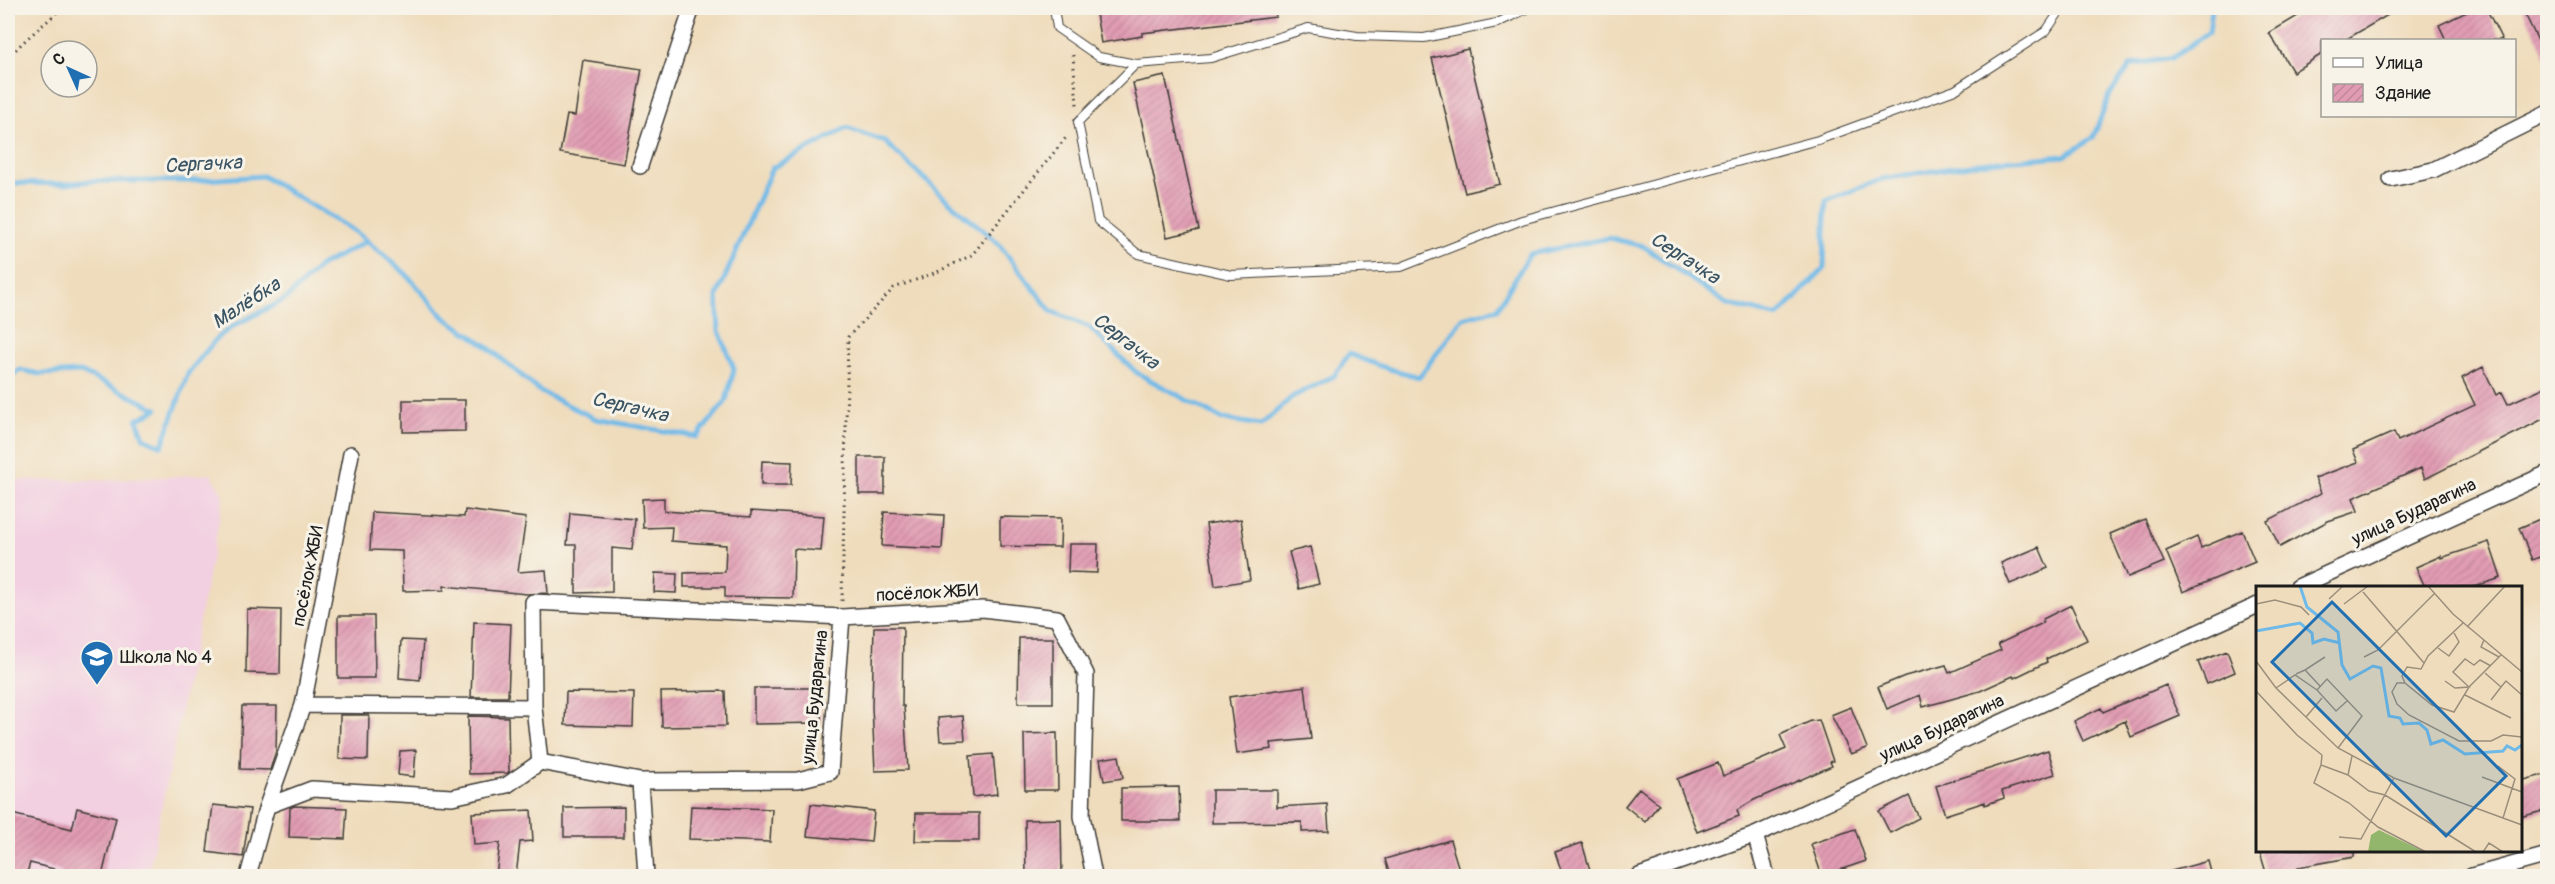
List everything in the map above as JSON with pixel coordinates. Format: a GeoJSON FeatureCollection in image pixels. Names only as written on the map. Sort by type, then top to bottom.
{"type":"FeatureCollection","features":[{"type":"Feature","properties":{"kind":"street"},"geometry":{"type":"LineString","coordinates":[[640,166],[690,14],[690,8]]}},
{"type":"Feature","properties":{"kind":"street"},"geometry":{"type":"LineString","coordinates":[[2391,179],[2433,170],[2547,113]]}},
{"type":"Feature","properties":{"kind":"street","name":"посёлок ЖБИ"},"geometry":{"type":"LineString","coordinates":[[248,876],[267,806],[303,705],[351,454]]}},
{"type":"Feature","properties":{"kind":"street","name":"улица Бударагина"},"geometry":{"type":"LineString","coordinates":[[2300,586],[2547,472]]}},
{"type":"Feature","properties":{"kind":"street","name":"посёлок ЖБИ"},"geometry":{"type":"LineString","coordinates":[[534,706],[533,602],[842,617],[983,609],[1057,618],[1086,674],[1082,816],[1094,876]]}},
{"type":"Feature","properties":{"kind":"street","name":"улица Бударагина"},"geometry":{"type":"LineString","coordinates":[[1639,876],[1755,836],[2256,606]]}},
{"type":"Feature","properties":{"kind":"street","name":"улица Бударагина"},"geometry":{"type":"LineString","coordinates":[[540,762],[640,781],[798,780],[830,772],[842,617]]}},
{"type":"Feature","properties":{"kind":"street"},"geometry":{"type":"LineString","coordinates":[[267,806],[312,789],[452,797],[507,785],[540,762],[534,706],[303,705]]}},
{"type":"Feature","properties":{"kind":"street"},"geometry":{"type":"LineString","coordinates":[[640,781],[646,876]]}},
{"type":"Feature","properties":{"kind":"street"},"geometry":{"type":"LineString","coordinates":[[1755,836],[1767,876]]}},
{"type":"Feature","properties":{"kind":"street"},"geometry":{"type":"LineString","coordinates":[[2472,876],[2547,855]]}},
{"type":"Feature","properties":{"kind":"lane"},"geometry":{"type":"LineString","coordinates":[[1054,8],[1057,28],[1071,38],[1099,57],[1136,64],[1211,58],[1308,28],[1357,36],[1424,38],[1497,23],[1529,8]]}},
{"type":"Feature","properties":{"kind":"lane"},"geometry":{"type":"LineString","coordinates":[[1136,64],[1078,122],[1098,221],[1138,254],[1230,275],[1401,267],[1522,220],[1818,140],[1955,90],[2046,32],[2062,8]]}},
{"type":"Feature","properties":{"kind":"path"},"geometry":{"type":"LineString","coordinates":[[8,59],[18,46],[47,23],[61,8]]}},
{"type":"Feature","properties":{"kind":"path"},"geometry":{"type":"LineString","coordinates":[[842,617],[847,473],[848,337],[894,288],[938,272],[972,255],[1078,122],[1071,38]]}},
{"type":"Feature","properties":{"kind":"shaded area","name":"Школа № 4"},"geometry":{"type":"Polygon","coordinates":[[[211,474],[224,496],[148,876],[8,876],[8,480],[112,480],[211,474]]]}},
{"type":"Feature","properties":{"kind":"building"},"geometry":{"type":"Polygon","coordinates":[[[1095,8],[1275,8],[1276,17],[1142,33],[1142,36],[1101,43],[1095,8]]]}},
{"type":"Feature","properties":{"kind":"building"},"geometry":{"type":"Polygon","coordinates":[[[2311,8],[2400,8],[2347,39],[2321,39],[2321,55],[2293,72],[2269,33],[2311,8]]]}},
{"type":"Feature","properties":{"kind":"building"},"geometry":{"type":"Polygon","coordinates":[[[2475,8],[2486,8],[2502,39],[2446,39],[2439,25],[2475,8]]]}},
{"type":"Feature","properties":{"kind":"building"},"geometry":{"type":"Polygon","coordinates":[[[2522,8],[2547,8],[2547,59],[2522,8]]]}},
{"type":"Feature","properties":{"kind":"building"},"geometry":{"type":"Polygon","coordinates":[[[1468,49],[1500,184],[1465,193],[1432,58],[1468,49]]]}},
{"type":"Feature","properties":{"kind":"building"},"geometry":{"type":"Polygon","coordinates":[[[583,60],[642,69],[624,164],[560,153],[567,115],[575,116],[583,60]]]}},
{"type":"Feature","properties":{"kind":"building"},"geometry":{"type":"Polygon","coordinates":[[[1165,76],[1199,230],[1167,237],[1133,83],[1165,76]]]}},
{"type":"Feature","properties":{"kind":"building"},"geometry":{"type":"Polygon","coordinates":[[[2483,367],[2496,395],[2502,392],[2508,404],[2547,386],[2547,417],[2425,479],[2421,468],[2353,498],[2358,511],[2328,521],[2280,547],[2267,521],[2321,493],[2315,478],[2358,462],[2353,450],[2394,432],[2398,441],[2475,405],[2462,378],[2483,367]]]}},
{"type":"Feature","properties":{"kind":"building"},"geometry":{"type":"Polygon","coordinates":[[[403,400],[465,400],[465,431],[403,432],[403,400]]]}},
{"type":"Feature","properties":{"kind":"building"},"geometry":{"type":"Polygon","coordinates":[[[859,457],[885,457],[885,494],[859,494],[859,457]]]}},
{"type":"Feature","properties":{"kind":"building"},"geometry":{"type":"Polygon","coordinates":[[[762,461],[792,462],[791,485],[761,485],[762,461]]]}},
{"type":"Feature","properties":{"kind":"building"},"geometry":{"type":"Polygon","coordinates":[[[664,498],[664,511],[751,517],[751,511],[824,516],[821,551],[794,549],[793,598],[725,597],[725,587],[684,587],[684,573],[725,572],[726,545],[671,541],[672,527],[643,528],[642,499],[664,498]]]}},
{"type":"Feature","properties":{"kind":"building"},"geometry":{"type":"Polygon","coordinates":[[[465,510],[526,518],[518,572],[546,570],[548,593],[527,594],[444,586],[444,590],[403,591],[402,551],[370,550],[372,512],[464,517],[465,510]]]}},
{"type":"Feature","properties":{"kind":"building"},"geometry":{"type":"Polygon","coordinates":[[[884,512],[944,515],[942,549],[882,546],[884,512]]]}},
{"type":"Feature","properties":{"kind":"building"},"geometry":{"type":"Polygon","coordinates":[[[570,513],[635,519],[632,550],[612,548],[612,592],[576,593],[576,545],[567,545],[570,513]]]}},
{"type":"Feature","properties":{"kind":"building"},"geometry":{"type":"Polygon","coordinates":[[[2547,516],[2547,554],[2532,560],[2519,528],[2547,516]]]}},
{"type":"Feature","properties":{"kind":"building"},"geometry":{"type":"Polygon","coordinates":[[[1000,517],[1061,518],[1060,547],[1000,546],[1000,517]]]}},
{"type":"Feature","properties":{"kind":"building"},"geometry":{"type":"Polygon","coordinates":[[[1241,519],[1250,580],[1215,586],[1206,524],[1241,519]]]}},
{"type":"Feature","properties":{"kind":"building"},"geometry":{"type":"Polygon","coordinates":[[[2145,519],[2164,562],[2128,577],[2110,534],[2145,519]]]}},
{"type":"Feature","properties":{"kind":"building"},"geometry":{"type":"Polygon","coordinates":[[[2242,531],[2255,562],[2183,592],[2166,551],[2197,537],[2201,548],[2242,531]]]}},
{"type":"Feature","properties":{"kind":"building"},"geometry":{"type":"Polygon","coordinates":[[[2489,542],[2501,578],[2476,586],[2425,586],[2416,567],[2441,556],[2441,558],[2489,542]]]}},
{"type":"Feature","properties":{"kind":"building"},"geometry":{"type":"Polygon","coordinates":[[[1069,544],[1098,544],[1097,573],[1068,572],[1069,544]]]}},
{"type":"Feature","properties":{"kind":"building"},"geometry":{"type":"Polygon","coordinates":[[[1310,547],[1319,584],[1299,589],[1289,552],[1310,547]]]}},
{"type":"Feature","properties":{"kind":"building"},"geometry":{"type":"Polygon","coordinates":[[[2039,547],[2048,568],[2010,584],[2001,563],[2039,547]]]}},
{"type":"Feature","properties":{"kind":"building"},"geometry":{"type":"Polygon","coordinates":[[[655,573],[677,574],[676,593],[654,592],[655,573]]]}},
{"type":"Feature","properties":{"kind":"building"},"geometry":{"type":"Polygon","coordinates":[[[2071,605],[2087,640],[2046,659],[2047,662],[2014,678],[2013,676],[1980,691],[1923,707],[1920,695],[1887,709],[1878,687],[1905,676],[1946,665],[1949,673],[2001,650],[1998,644],[2043,623],[2043,619],[2071,605]]]}},
{"type":"Feature","properties":{"kind":"building"},"geometry":{"type":"Polygon","coordinates":[[[247,609],[281,610],[280,674],[246,673],[247,609]]]}},
{"type":"Feature","properties":{"kind":"building"},"geometry":{"type":"Polygon","coordinates":[[[338,616],[374,616],[375,678],[338,678],[338,616]]]}},
{"type":"Feature","properties":{"kind":"building"},"geometry":{"type":"Polygon","coordinates":[[[474,622],[511,624],[508,697],[471,697],[474,622]]]}},
{"type":"Feature","properties":{"kind":"building"},"geometry":{"type":"Polygon","coordinates":[[[874,627],[903,627],[902,706],[904,706],[908,770],[875,771],[872,707],[874,627]]]}},
{"type":"Feature","properties":{"kind":"building"},"geometry":{"type":"Polygon","coordinates":[[[1019,638],[1053,638],[1053,703],[1018,703],[1019,638]]]}},
{"type":"Feature","properties":{"kind":"building"},"geometry":{"type":"Polygon","coordinates":[[[401,640],[423,641],[420,680],[399,678],[401,640]]]}},
{"type":"Feature","properties":{"kind":"building"},"geometry":{"type":"Polygon","coordinates":[[[2227,651],[2235,672],[2207,684],[2198,662],[2227,651]]]}},
{"type":"Feature","properties":{"kind":"building"},"geometry":{"type":"Polygon","coordinates":[[[2166,685],[2180,716],[2131,737],[2125,721],[2083,741],[2074,721],[2101,708],[2103,712],[2166,685]]]}},
{"type":"Feature","properties":{"kind":"building"},"geometry":{"type":"Polygon","coordinates":[[[1305,686],[1311,739],[1271,743],[1272,749],[1237,754],[1229,697],[1305,686]]]}},
{"type":"Feature","properties":{"kind":"building"},"geometry":{"type":"Polygon","coordinates":[[[754,688],[821,688],[821,723],[754,724],[754,688]]]}},
{"type":"Feature","properties":{"kind":"building"},"geometry":{"type":"Polygon","coordinates":[[[725,691],[726,726],[662,727],[661,692],[725,691]]]}},
{"type":"Feature","properties":{"kind":"building"},"geometry":{"type":"Polygon","coordinates":[[[566,692],[634,693],[633,727],[565,725],[566,692]]]}},
{"type":"Feature","properties":{"kind":"building"},"geometry":{"type":"Polygon","coordinates":[[[242,706],[277,706],[276,751],[270,770],[240,769],[242,706]]]}},
{"type":"Feature","properties":{"kind":"building"},"geometry":{"type":"Polygon","coordinates":[[[1851,707],[1867,748],[1851,754],[1831,715],[1851,707]]]}},
{"type":"Feature","properties":{"kind":"building"},"geometry":{"type":"Polygon","coordinates":[[[340,715],[369,715],[368,760],[339,759],[340,715]]]}},
{"type":"Feature","properties":{"kind":"building"},"geometry":{"type":"Polygon","coordinates":[[[963,716],[965,740],[940,741],[938,718],[963,716]]]}},
{"type":"Feature","properties":{"kind":"building"},"geometry":{"type":"Polygon","coordinates":[[[468,717],[508,717],[509,772],[469,774],[468,717]]]}},
{"type":"Feature","properties":{"kind":"building"},"geometry":{"type":"Polygon","coordinates":[[[1819,720],[1833,761],[1830,762],[1832,766],[1754,800],[1737,810],[1739,816],[1697,832],[1677,779],[1718,763],[1723,776],[1786,749],[1780,735],[1811,721],[1819,720]]]}},
{"type":"Feature","properties":{"kind":"building"},"geometry":{"type":"Polygon","coordinates":[[[1057,733],[1058,790],[1025,790],[1024,734],[1057,733]]]}},
{"type":"Feature","properties":{"kind":"building"},"geometry":{"type":"Polygon","coordinates":[[[416,750],[414,777],[398,775],[400,751],[416,750]]]}},
{"type":"Feature","properties":{"kind":"building"},"geometry":{"type":"Polygon","coordinates":[[[2048,750],[2055,774],[2002,791],[2004,798],[1945,815],[1936,786],[2048,750]]]}},
{"type":"Feature","properties":{"kind":"building"},"geometry":{"type":"Polygon","coordinates":[[[993,754],[997,794],[973,797],[970,756],[993,754]]]}},
{"type":"Feature","properties":{"kind":"building"},"geometry":{"type":"Polygon","coordinates":[[[1119,756],[1123,778],[1104,781],[1100,759],[1119,756]]]}},
{"type":"Feature","properties":{"kind":"building"},"geometry":{"type":"Polygon","coordinates":[[[2547,774],[2547,810],[2522,816],[2522,780],[2547,774]]]}},
{"type":"Feature","properties":{"kind":"building"},"geometry":{"type":"Polygon","coordinates":[[[1179,787],[1180,821],[1121,821],[1121,788],[1179,787]]]}},
{"type":"Feature","properties":{"kind":"building"},"geometry":{"type":"Polygon","coordinates":[[[1639,788],[1659,804],[1645,822],[1625,806],[1639,788]]]}},
{"type":"Feature","properties":{"kind":"building"},"geometry":{"type":"Polygon","coordinates":[[[1212,790],[1277,790],[1277,807],[1327,804],[1329,831],[1302,832],[1302,822],[1212,823],[1212,790]]]}},
{"type":"Feature","properties":{"kind":"building"},"geometry":{"type":"Polygon","coordinates":[[[1909,796],[1919,818],[1890,833],[1879,811],[1909,796]]]}},
{"type":"Feature","properties":{"kind":"building"},"geometry":{"type":"Polygon","coordinates":[[[811,804],[874,811],[871,842],[807,836],[811,804]]]}},
{"type":"Feature","properties":{"kind":"building"},"geometry":{"type":"Polygon","coordinates":[[[213,805],[250,809],[243,857],[207,852],[213,805]]]}},
{"type":"Feature","properties":{"kind":"building"},"geometry":{"type":"Polygon","coordinates":[[[294,806],[347,808],[345,839],[289,837],[290,808],[294,806]]]}},
{"type":"Feature","properties":{"kind":"building"},"geometry":{"type":"Polygon","coordinates":[[[691,806],[772,809],[770,842],[689,839],[691,806]]]}},
{"type":"Feature","properties":{"kind":"building"},"geometry":{"type":"Polygon","coordinates":[[[624,807],[624,837],[564,837],[564,808],[624,807]]]}},
{"type":"Feature","properties":{"kind":"building"},"geometry":{"type":"Polygon","coordinates":[[[77,808],[116,818],[102,876],[60,876],[62,871],[30,863],[26,876],[8,876],[8,813],[72,829],[77,808]]]}},
{"type":"Feature","properties":{"kind":"building"},"geometry":{"type":"Polygon","coordinates":[[[531,810],[533,841],[520,842],[516,876],[496,876],[500,843],[474,845],[472,813],[531,810]]]}},
{"type":"Feature","properties":{"kind":"building"},"geometry":{"type":"Polygon","coordinates":[[[916,813],[979,813],[979,841],[915,841],[916,813]]]}},
{"type":"Feature","properties":{"kind":"building"},"geometry":{"type":"Polygon","coordinates":[[[1061,819],[1062,876],[1026,876],[1025,820],[1061,819]]]}},
{"type":"Feature","properties":{"kind":"building"},"geometry":{"type":"Polygon","coordinates":[[[1855,829],[1866,861],[1822,876],[1811,844],[1855,829]]]}},
{"type":"Feature","properties":{"kind":"building"},"geometry":{"type":"Polygon","coordinates":[[[1450,840],[1461,876],[1390,876],[1385,859],[1450,840]]]}},
{"type":"Feature","properties":{"kind":"building"},"geometry":{"type":"Polygon","coordinates":[[[1582,843],[1590,870],[1563,876],[1555,852],[1582,843]]]}},
{"type":"Feature","properties":{"kind":"building"},"geometry":{"type":"Polygon","coordinates":[[[2260,851],[2354,851],[2354,857],[2298,867],[2300,872],[2286,876],[2267,876],[2260,851]]]}},
{"type":"Feature","properties":{"kind":"building"},"geometry":{"type":"Polygon","coordinates":[[[2208,861],[2212,876],[2169,876],[2168,872],[2208,861]]]}},
{"type":"Feature","properties":{"kind":"waterway","name":"Сергачка"},"geometry":{"type":"LineString","coordinates":[[8,183],[188,181],[263,176],[357,233],[405,273],[444,317],[484,344],[541,392],[596,419],[697,437],[726,401],[734,369],[719,331],[717,296],[772,168],[847,128],[884,141],[948,201],[997,242],[1051,311],[1089,327],[1137,373],[1222,419],[1261,425],[1292,397],[1334,376],[1349,354],[1419,377],[1463,318],[1497,309],[1530,254],[1609,238],[1643,246],[1727,304],[1778,316],[1824,268],[1826,201],[1882,179],[1989,162],[2064,156],[2093,138],[2110,94],[2131,65],[2172,58],[2209,32],[2212,8]]}},
{"type":"Feature","properties":{"kind":"waterway","name":"Малёбка"},"geometry":{"type":"LineString","coordinates":[[8,380],[20,370],[40,374],[81,372],[157,409],[137,420],[144,438],[162,446],[188,373],[217,338],[235,325],[286,299],[320,266],[367,241]]}},
{"type":"Feature","properties":{"kind":"place","name":"Школа № 4"},"geometry":{"type":"Point","coordinates":[97,686]}}]}
